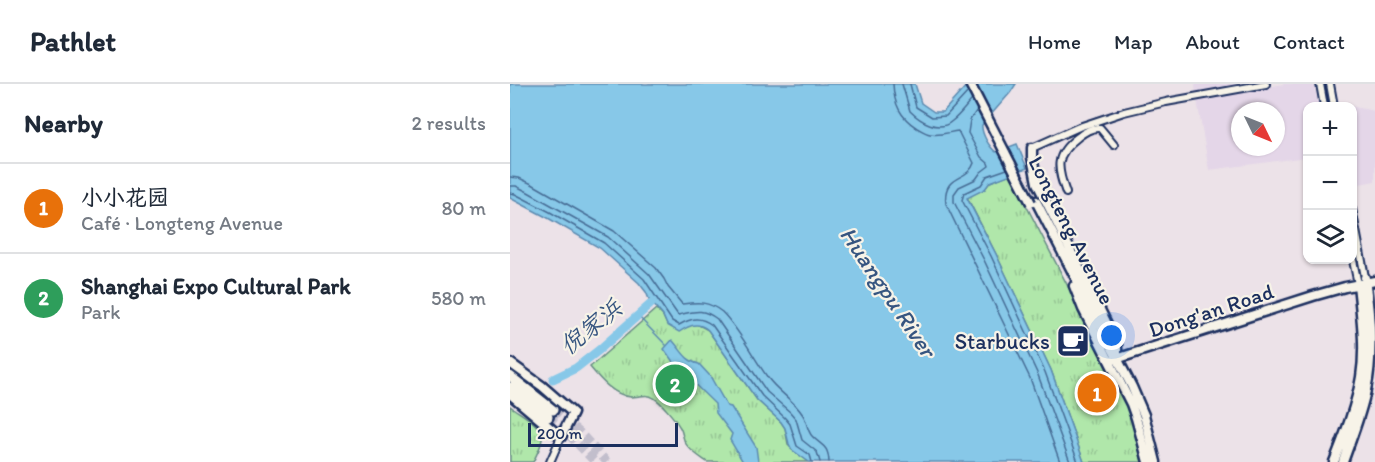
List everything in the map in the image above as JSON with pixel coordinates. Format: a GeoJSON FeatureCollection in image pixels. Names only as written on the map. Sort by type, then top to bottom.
{"type":"FeatureCollection","features":[{"type":"Feature","properties":{"kind":"main road"},"geometry":{"type":"LineString","coordinates":[[510,376],[551,414],[510,387]]}},
{"type":"Feature","properties":{"kind":"street","name":"Longteng Avenue"},"geometry":{"type":"LineString","coordinates":[[970,84],[1071,275]]}},
{"type":"Feature","properties":{"kind":"street","name":"Longteng Avenue"},"geometry":{"type":"LineString","coordinates":[[976,84],[1114,360],[1135,394],[1144,415],[1156,462]]}},
{"type":"Feature","properties":{"kind":"street"},"geometry":{"type":"LineString","coordinates":[[1114,360],[1117,344],[1036,183],[1032,148],[1079,127],[1124,112],[1266,84]]}},
{"type":"Feature","properties":{"kind":"street"},"geometry":{"type":"LineString","coordinates":[[1320,84],[1323,102]]}},
{"type":"Feature","properties":{"kind":"street"},"geometry":{"type":"LineString","coordinates":[[1330,84],[1333,102]]}},
{"type":"Feature","properties":{"kind":"street"},"geometry":{"type":"LineString","coordinates":[[1066,193],[1059,175],[1059,163],[1063,150],[1080,135],[1097,127],[1114,145]]}},
{"type":"Feature","properties":{"kind":"street"},"geometry":{"type":"LineString","coordinates":[[1343,462],[1362,406],[1369,375],[1371,344],[1366,281],[1353,210]]}},
{"type":"Feature","properties":{"kind":"street"},"geometry":{"type":"LineString","coordinates":[[1335,462],[1355,404],[1363,362],[1366,281],[1357,264]]}},
{"type":"Feature","properties":{"kind":"street","name":"Dong'an Road"},"geometry":{"type":"LineString","coordinates":[[1114,360],[1366,281],[1375,275]]}},
{"type":"Feature","properties":{"kind":"street","name":"Longteng Avenue"},"geometry":{"type":"LineString","coordinates":[[1114,360],[1131,404],[1148,462]]}},
{"type":"Feature","properties":{"kind":"street"},"geometry":{"type":"LineString","coordinates":[[510,363],[542,386],[573,413],[550,462]]}},
{"type":"Feature","properties":{"kind":"street"},"geometry":{"type":"LineString","coordinates":[[510,394],[561,436]]}},
{"type":"Feature","properties":{"kind":"shaded area"},"geometry":{"type":"Polygon","coordinates":[[[1195,84],[1260,84],[1196,96],[1195,84]]]}},
{"type":"Feature","properties":{"kind":"shaded area"},"geometry":{"type":"Polygon","coordinates":[[[1284,84],[1314,84],[1318,102],[1303,102],[1303,158],[1209,170],[1197,100],[1284,84]]]}},
{"type":"Feature","properties":{"kind":"shaded area"},"geometry":{"type":"Polygon","coordinates":[[[1357,107],[1375,111],[1375,181],[1360,184],[1357,166],[1357,107]]]}},
{"type":"Feature","properties":{"kind":"green space"},"geometry":{"type":"Polygon","coordinates":[[[1010,174],[1125,397],[1133,419],[1142,462],[1084,462],[1051,370],[967,197],[985,189],[990,182],[1010,174]]]}},
{"type":"Feature","properties":{"kind":"green space"},"geometry":{"type":"Polygon","coordinates":[[[656,309],[663,316],[667,325],[697,324],[708,330],[757,400],[781,422],[785,428],[788,444],[809,462],[707,462],[688,447],[677,423],[657,400],[649,396],[624,396],[603,381],[590,367],[656,309]]]}},
{"type":"Feature","properties":{"kind":"green space"},"geometry":{"type":"Polygon","coordinates":[[[510,406],[534,423],[541,433],[541,444],[533,462],[510,462],[510,406]]]}},
{"type":"Feature","properties":{"kind":"water","name":"Huangpu River"},"geometry":{"type":"Polygon","coordinates":[[[510,84],[915,84],[921,103],[934,112],[943,112],[968,84],[1016,84],[982,125],[982,128],[986,140],[996,152],[1017,144],[1027,168],[990,182],[985,189],[967,198],[1051,370],[1084,462],[809,462],[792,450],[781,422],[757,400],[708,330],[697,325],[679,332],[667,325],[639,283],[600,248],[510,198],[510,84]]]}},
{"type":"Feature","properties":{"kind":"water"},"geometry":{"type":"Polygon","coordinates":[[[672,340],[687,357],[699,364],[710,376],[727,406],[731,407],[756,447],[758,462],[743,462],[730,440],[732,434],[716,413],[715,404],[676,366],[664,349],[672,340]]]}},
{"type":"Feature","properties":{"kind":"waterway","name":"倪家浜"},"geometry":{"type":"LineString","coordinates":[[553,379],[576,368],[652,303]]}},
{"type":"Feature","properties":{"kind":"waterway"},"geometry":{"type":"LineString","coordinates":[[638,316],[666,345]]}},
{"type":"Feature","properties":{"kind":"tunnel"},"geometry":{"type":"LineString","coordinates":[[553,410],[580,433],[607,462]]}},
{"type":"Feature","properties":{"kind":"tunnel"},"geometry":{"type":"LineString","coordinates":[[548,417],[595,462]]}},
{"type":"Feature","properties":{"kind":"place","name":"Starbucks"},"geometry":{"type":"Point","coordinates":[1073,341]}},
{"type":"Feature","properties":{"kind":"place","name":"Shanghai Expo Cultural Park"},"geometry":{"type":"Point","coordinates":[675,384]}},
{"type":"Feature","properties":{"kind":"place","name":"小小花园"},"geometry":{"type":"Point","coordinates":[1097,393]}}]}
